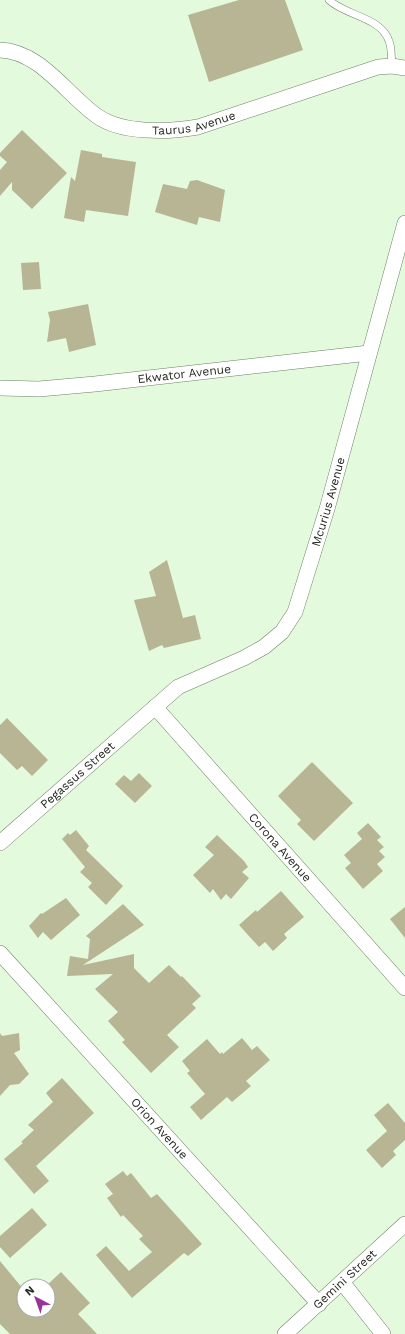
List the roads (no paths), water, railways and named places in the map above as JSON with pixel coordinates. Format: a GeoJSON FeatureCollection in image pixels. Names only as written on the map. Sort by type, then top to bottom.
{"type":"FeatureCollection","features":[{"type":"Feature","properties":{"kind":"street","name":"Taurus Avenue"},"geometry":{"type":"LineString","coordinates":[[0,50],[16,52],[36,63],[98,117],[119,126],[142,130],[176,131],[198,127],[378,67],[398,67]]}},
{"type":"Feature","properties":{"kind":"street","name":"Mcurius Avenue"},"geometry":{"type":"LineString","coordinates":[[155,707],[178,687],[244,658],[264,647],[282,632],[288,625],[295,612],[325,516],[405,223]]}},
{"type":"Feature","properties":{"kind":"street","name":"Ekwator Avenue"},"geometry":{"type":"LineString","coordinates":[[0,388],[40,389],[95,384],[369,353]]}},
{"type":"Feature","properties":{"kind":"street","name":"Pegassus Street"},"geometry":{"type":"LineString","coordinates":[[0,843],[155,707]]}},
{"type":"Feature","properties":{"kind":"street","name":"Corona Avenue"},"geometry":{"type":"LineString","coordinates":[[155,707],[405,988]]}},
{"type":"Feature","properties":{"kind":"street","name":"Orion Avenue"},"geometry":{"type":"LineString","coordinates":[[0,953],[319,1304]]}},
{"type":"Feature","properties":{"kind":"street","name":"Gemini Street"},"geometry":{"type":"LineString","coordinates":[[285,1334],[405,1224]]}},
{"type":"Feature","properties":{"kind":"street"},"geometry":{"type":"LineString","coordinates":[[342,1282],[383,1334]]}},
{"type":"Feature","properties":{"kind":"lane"},"geometry":{"type":"LineString","coordinates":[[329,0],[355,16],[374,23],[385,33],[398,67]]}}]}
